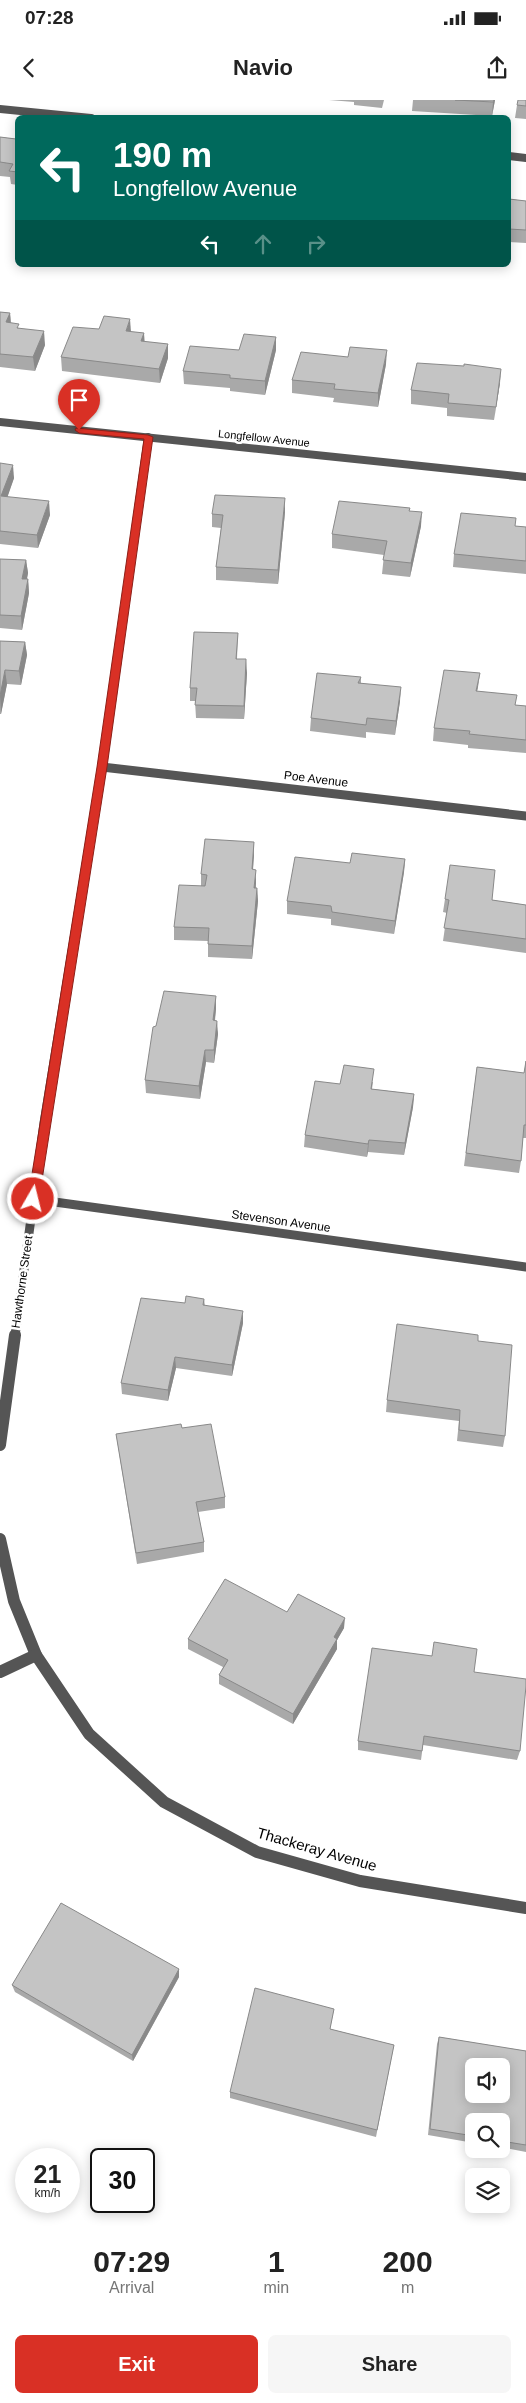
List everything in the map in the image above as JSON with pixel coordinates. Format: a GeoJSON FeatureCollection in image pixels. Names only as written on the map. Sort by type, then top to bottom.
{"type":"FeatureCollection","features":[{"type":"Feature","properties":{"kind":"street"},"geometry":{"type":"LineString","coordinates":[[0,109],[61,115]]}},
{"type":"Feature","properties":{"kind":"street"},"geometry":{"type":"LineString","coordinates":[[511,156],[526,158]]}},
{"type":"Feature","properties":{"kind":"street","name":"Longfellow Avenue"},"geometry":{"type":"LineString","coordinates":[[0,422],[526,477]]}},
{"type":"Feature","properties":{"kind":"street","name":"Hawthorne Street"},"geometry":{"type":"LineString","coordinates":[[0,1445],[33,1199],[102,767],[148,437]]}},
{"type":"Feature","properties":{"kind":"street","name":"Poe Avenue"},"geometry":{"type":"LineString","coordinates":[[102,767],[526,816]]}},
{"type":"Feature","properties":{"kind":"street","name":"Stevenson Avenue"},"geometry":{"type":"LineString","coordinates":[[33,1199],[526,1267]]}},
{"type":"Feature","properties":{"kind":"street"},"geometry":{"type":"LineString","coordinates":[[0,1539],[14,1601],[36,1655],[0,1672]]}},
{"type":"Feature","properties":{"kind":"street","name":"Thackeray Avenue"},"geometry":{"type":"LineString","coordinates":[[36,1655],[89,1734],[164,1802],[257,1852],[360,1881],[526,1908]]}},
{"type":"Feature","properties":{"kind":"building"},"geometry":{"type":"Polygon","coordinates":[[[455,100],[494,100],[493,102],[455,100]]]}},
{"type":"Feature","properties":{"kind":"building"},"geometry":{"type":"Polygon","coordinates":[[[518,100],[526,100],[526,106],[517,105],[518,100]]]}},
{"type":"Feature","properties":{"kind":"building"},"geometry":{"type":"Polygon","coordinates":[[[0,137],[15,139],[15,172],[9,171],[13,164],[0,162],[0,137]]]}},
{"type":"Feature","properties":{"kind":"building"},"geometry":{"type":"Polygon","coordinates":[[[511,199],[526,201],[526,230],[511,229],[511,199]]]}},
{"type":"Feature","properties":{"kind":"building"},"geometry":{"type":"Polygon","coordinates":[[[0,312],[10,313],[6,322],[19,324],[17,328],[44,331],[33,357],[0,354],[0,312]]]}},
{"type":"Feature","properties":{"kind":"building"},"geometry":{"type":"Polygon","coordinates":[[[104,316],[130,319],[126,331],[144,333],[141,341],[168,344],[159,369],[61,357],[73,327],[99,329],[104,316]]]}},
{"type":"Feature","properties":{"kind":"building"},"geometry":{"type":"Polygon","coordinates":[[[244,334],[276,337],[265,381],[230,378],[230,375],[183,371],[190,346],[239,350],[244,334]]]}},
{"type":"Feature","properties":{"kind":"building"},"geometry":{"type":"Polygon","coordinates":[[[350,347],[387,350],[378,393],[334,389],[335,384],[292,380],[301,352],[348,357],[350,347]]]}},
{"type":"Feature","properties":{"kind":"building"},"geometry":{"type":"Polygon","coordinates":[[[417,363],[464,366],[464,364],[501,369],[496,407],[448,403],[449,394],[411,390],[417,363]]]}},
{"type":"Feature","properties":{"kind":"building"},"geometry":{"type":"Polygon","coordinates":[[[0,463],[13,465],[1,496],[49,501],[37,535],[0,531],[0,463]]]}},
{"type":"Feature","properties":{"kind":"building"},"geometry":{"type":"Polygon","coordinates":[[[215,495],[285,498],[278,570],[216,567],[223,515],[212,514],[215,495]]]}},
{"type":"Feature","properties":{"kind":"building"},"geometry":{"type":"Polygon","coordinates":[[[339,501],[410,508],[409,511],[422,512],[411,563],[383,560],[387,541],[332,534],[339,501]]]}},
{"type":"Feature","properties":{"kind":"building"},"geometry":{"type":"Polygon","coordinates":[[[461,513],[516,518],[515,526],[526,527],[526,561],[454,554],[461,513]]]}},
{"type":"Feature","properties":{"kind":"building"},"geometry":{"type":"Polygon","coordinates":[[[0,559],[26,560],[22,579],[28,579],[21,616],[0,615],[0,559]]]}},
{"type":"Feature","properties":{"kind":"building"},"geometry":{"type":"Polygon","coordinates":[[[194,632],[238,633],[236,659],[246,659],[244,706],[195,705],[197,688],[190,688],[194,632]]]}},
{"type":"Feature","properties":{"kind":"building"},"geometry":{"type":"Polygon","coordinates":[[[0,641],[25,642],[19,671],[5,670],[0,696],[0,641]]]}},
{"type":"Feature","properties":{"kind":"building"},"geometry":{"type":"Polygon","coordinates":[[[444,670],[480,673],[476,691],[517,695],[515,705],[526,706],[526,740],[469,734],[470,731],[434,728],[444,670]]]}},
{"type":"Feature","properties":{"kind":"building"},"geometry":{"type":"Polygon","coordinates":[[[317,673],[361,677],[358,683],[401,687],[396,721],[367,718],[366,725],[311,718],[317,673]]]}},
{"type":"Feature","properties":{"kind":"building"},"geometry":{"type":"Polygon","coordinates":[[[205,839],[254,842],[252,869],[256,870],[254,888],[257,888],[252,946],[208,944],[209,928],[174,927],[179,885],[205,886],[207,875],[201,874],[205,839]]]}},
{"type":"Feature","properties":{"kind":"building"},"geometry":{"type":"Polygon","coordinates":[[[352,853],[405,859],[395,921],[332,912],[331,906],[287,901],[295,857],[350,863],[352,853]]]}},
{"type":"Feature","properties":{"kind":"building"},"geometry":{"type":"Polygon","coordinates":[[[450,865],[495,870],[492,900],[526,905],[526,939],[444,928],[449,900],[445,899],[450,865]]]}},
{"type":"Feature","properties":{"kind":"building"},"geometry":{"type":"Polygon","coordinates":[[[164,991],[216,996],[213,1020],[217,1021],[214,1050],[205,1050],[199,1086],[145,1080],[153,1027],[156,1026],[164,991]]]}},
{"type":"Feature","properties":{"kind":"building"},"geometry":{"type":"Polygon","coordinates":[[[526,1061],[526,1125],[524,1125],[521,1161],[466,1153],[477,1067],[524,1073],[526,1061]]]}},
{"type":"Feature","properties":{"kind":"building"},"geometry":{"type":"Polygon","coordinates":[[[344,1065],[374,1069],[371,1089],[414,1094],[405,1143],[369,1140],[368,1144],[305,1135],[315,1081],[340,1084],[344,1065]]]}},
{"type":"Feature","properties":{"kind":"building"},"geometry":{"type":"Polygon","coordinates":[[[186,1296],[204,1299],[203,1305],[243,1311],[232,1365],[175,1357],[168,1390],[121,1383],[141,1298],[185,1303],[186,1296]]]}},
{"type":"Feature","properties":{"kind":"building"},"geometry":{"type":"Polygon","coordinates":[[[397,1324],[478,1335],[478,1341],[512,1345],[505,1436],[459,1430],[460,1410],[387,1400],[397,1324]]]}},
{"type":"Feature","properties":{"kind":"building"},"geometry":{"type":"Polygon","coordinates":[[[181,1424],[182,1428],[211,1424],[225,1497],[196,1502],[204,1542],[136,1553],[116,1434],[181,1424]]]}},
{"type":"Feature","properties":{"kind":"building"},"geometry":{"type":"Polygon","coordinates":[[[225,1579],[287,1612],[298,1594],[345,1618],[334,1637],[337,1639],[293,1714],[219,1675],[228,1660],[188,1639],[225,1579]]]}},
{"type":"Feature","properties":{"kind":"building"},"geometry":{"type":"Polygon","coordinates":[[[434,1642],[477,1649],[474,1672],[526,1679],[520,1751],[424,1736],[422,1751],[358,1741],[372,1648],[432,1656],[434,1642]]]}},
{"type":"Feature","properties":{"kind":"building"},"geometry":{"type":"Polygon","coordinates":[[[61,1903],[179,1969],[132,2055],[12,1985],[61,1903]]]}},
{"type":"Feature","properties":{"kind":"building"},"geometry":{"type":"Polygon","coordinates":[[[255,1988],[334,2009],[330,2029],[394,2045],[377,2130],[230,2092],[255,1988]]]}},
{"type":"Feature","properties":{"kind":"building"},"geometry":{"type":"Polygon","coordinates":[[[439,2037],[526,2051],[526,2145],[510,2142],[510,2113],[465,2113],[465,2135],[430,2129],[439,2037]]]}},
{"type":"Feature","properties":{"kind":"route"},"geometry":{"type":"LineString","coordinates":[[33,1199],[102,767],[148,437],[79,430]]}}]}
